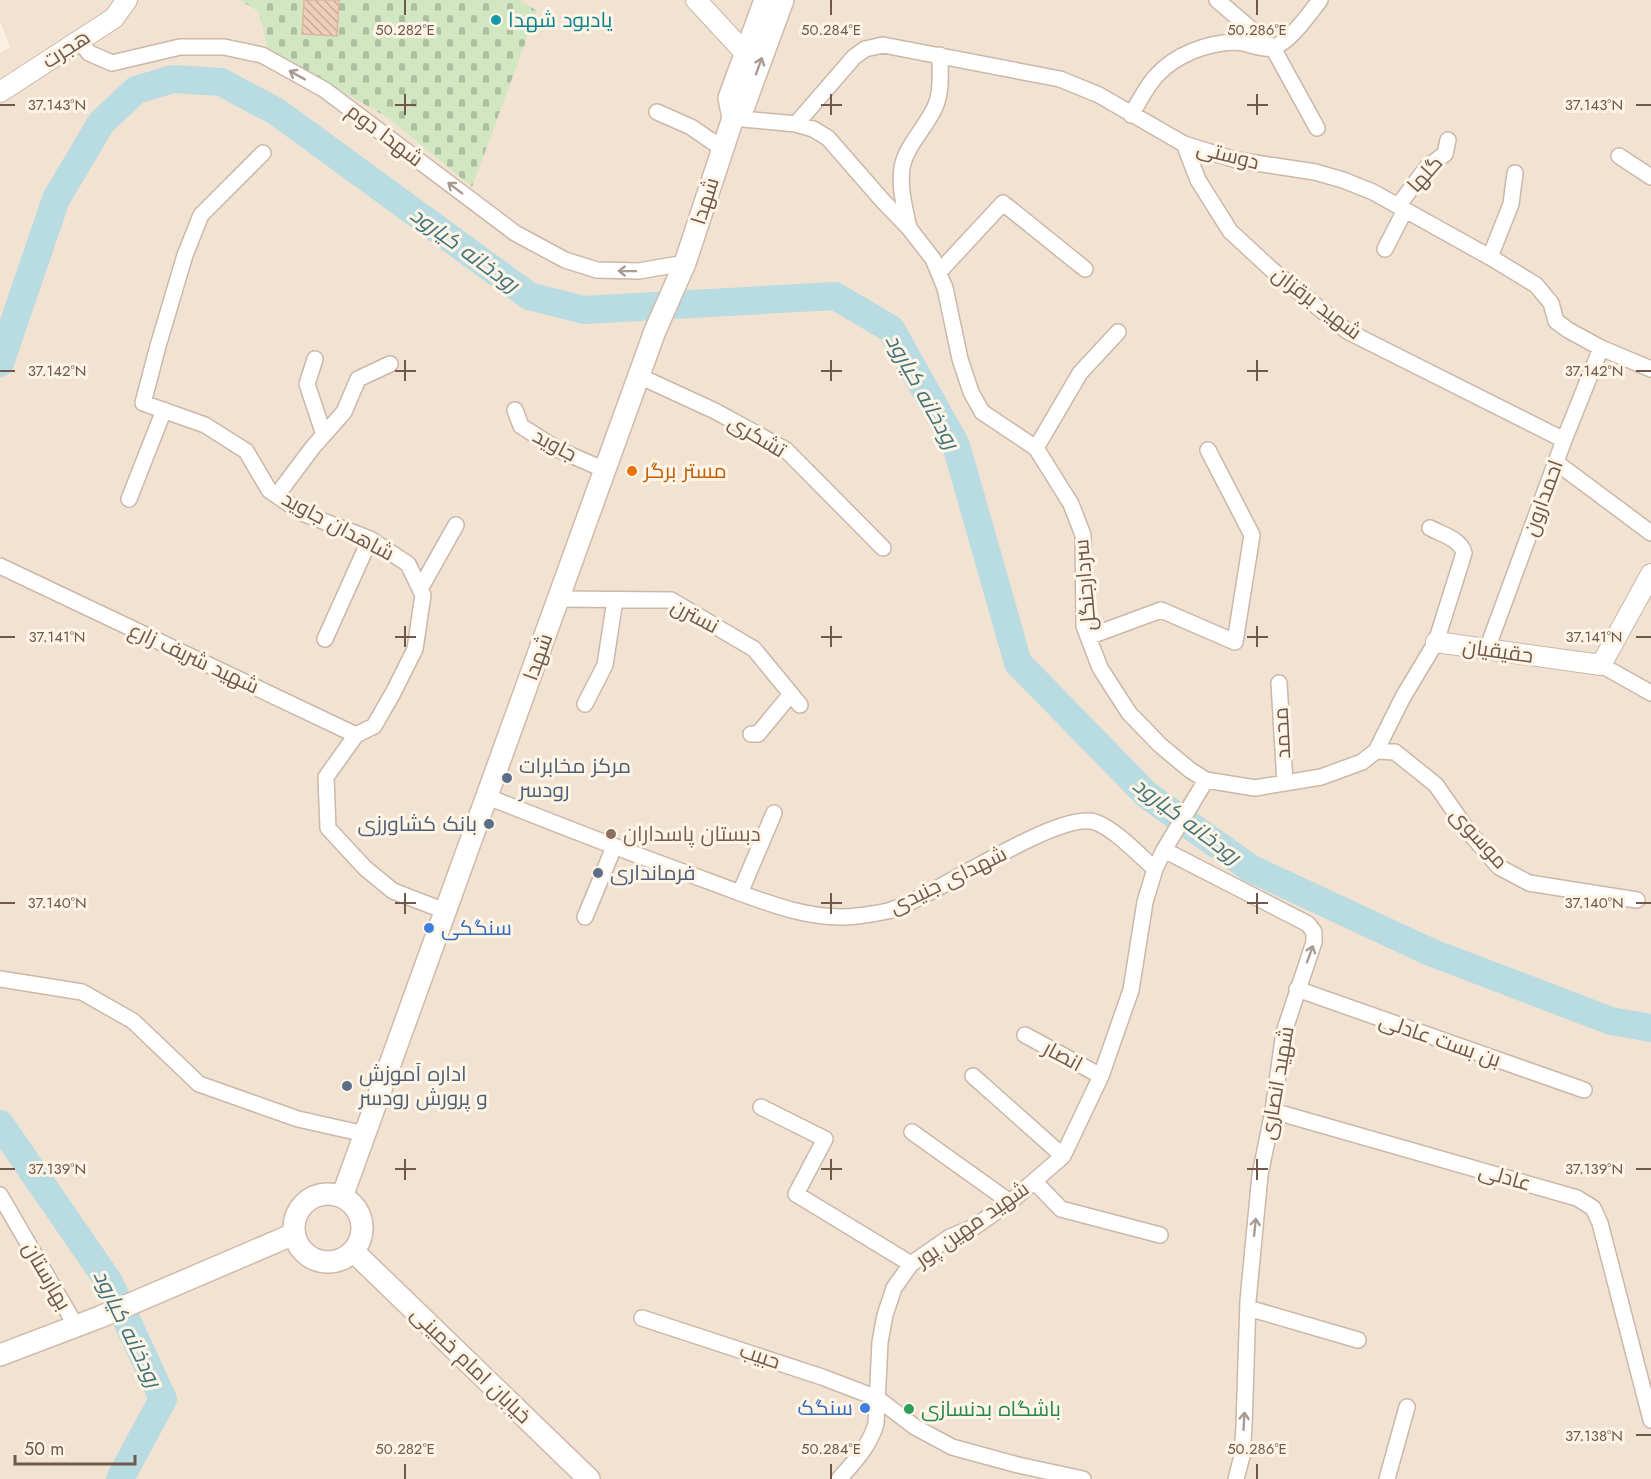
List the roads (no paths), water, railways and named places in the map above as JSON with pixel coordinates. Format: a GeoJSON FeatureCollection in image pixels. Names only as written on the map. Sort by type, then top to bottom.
{"type":"FeatureCollection","features":[{"type":"Feature","properties":{"kind":"main road","name":"شهدا"},"geometry":{"type":"LineString","coordinates":[[733,118],[729,98],[765,0]]}},
{"type":"Feature","properties":{"kind":"main road","name":"شهدا"},"geometry":{"type":"LineString","coordinates":[[342,1197],[655,331],[685,263],[733,118],[744,106],[783,0]]}},
{"type":"Feature","properties":{"kind":"main road"},"geometry":{"type":"LineString","coordinates":[[321,1194],[342,1197],[358,1212],[362,1232],[359,1242],[352,1251],[334,1262],[323,1262],[304,1253],[297,1244],[294,1234],[296,1213],[303,1204],[321,1194]]}},
{"type":"Feature","properties":{"kind":"main road"},"geometry":{"type":"LineString","coordinates":[[0,1355],[100,1317],[294,1234]]}},
{"type":"Feature","properties":{"kind":"main road","name":"خیابان امام خمینی"},"geometry":{"type":"LineString","coordinates":[[352,1251],[590,1479]]}},
{"type":"Feature","properties":{"kind":"street","name":"هجرت"},"geometry":{"type":"LineString","coordinates":[[0,92],[114,18],[127,0]]}},
{"type":"Feature","properties":{"kind":"street"},"geometry":{"type":"LineString","coordinates":[[696,0],[746,54]]}},
{"type":"Feature","properties":{"kind":"street"},"geometry":{"type":"LineString","coordinates":[[1217,0],[1273,48],[1317,128]]}},
{"type":"Feature","properties":{"kind":"street"},"geometry":{"type":"LineString","coordinates":[[1131,115],[1156,76],[1175,60],[1209,45],[1238,42],[1273,48],[1290,37],[1320,0]]}},
{"type":"Feature","properties":{"kind":"street","name":"شهدا دوم"},"geometry":{"type":"LineString","coordinates":[[80,41],[89,53],[112,63],[180,47],[224,47],[262,55],[326,90],[515,233],[565,260],[597,270],[639,271],[685,263]]}},
{"type":"Feature","properties":{"kind":"street","name":"دوستی"},"geometry":{"type":"LineString","coordinates":[[796,124],[854,57],[865,49],[883,45],[1060,79],[1099,95],[1184,144],[1236,160],[1315,172],[1373,192],[1536,285],[1551,303],[1556,321],[1568,330],[1601,348],[1651,369]]}},
{"type":"Feature","properties":{"kind":"street"},"geometry":{"type":"LineString","coordinates":[[909,228],[902,199],[902,168],[905,157],[936,106],[940,56]]}},
{"type":"Feature","properties":{"kind":"street"},"geometry":{"type":"LineString","coordinates":[[657,112],[691,127],[723,149]]}},
{"type":"Feature","properties":{"kind":"street","name":"سردارجنگل"},"geometry":{"type":"LineString","coordinates":[[733,118],[796,124],[813,129],[828,138],[909,228],[933,259],[945,288],[960,359],[970,392],[982,412],[1036,448],[1071,504],[1083,535],[1084,626],[1088,637],[1100,668],[1130,713],[1160,745],[1206,780],[1255,788],[1321,777],[1362,762],[1376,751]]}},
{"type":"Feature","properties":{"kind":"street","name":"گلها"},"geometry":{"type":"LineString","coordinates":[[1385,249],[1401,208],[1427,167],[1445,154],[1448,140]]}},
{"type":"Feature","properties":{"kind":"street","name":"شهید برقزان"},"geometry":{"type":"LineString","coordinates":[[1184,144],[1198,180],[1230,231],[1270,269],[1347,331],[1564,440]]}},
{"type":"Feature","properties":{"kind":"street","name":"شاهدان جاوید"},"geometry":{"type":"LineString","coordinates":[[263,153],[201,215],[185,255],[143,403],[205,425],[246,451],[269,490],[302,513],[370,539],[408,564],[423,595],[415,649],[374,726],[356,735],[326,777],[328,828],[365,868],[393,891],[445,910]]}},
{"type":"Feature","properties":{"kind":"street"},"geometry":{"type":"LineString","coordinates":[[1619,156],[1651,177]]}},
{"type":"Feature","properties":{"kind":"street"},"geometry":{"type":"LineString","coordinates":[[1490,257],[1511,204],[1515,173]]}},
{"type":"Feature","properties":{"kind":"street"},"geometry":{"type":"LineString","coordinates":[[939,272],[1003,203],[1085,269]]}},
{"type":"Feature","properties":{"kind":"street"},"geometry":{"type":"LineString","coordinates":[[1036,448],[1080,373],[1118,332]]}},
{"type":"Feature","properties":{"kind":"street","name":"احمدارون"},"geometry":{"type":"LineString","coordinates":[[1487,649],[1564,440],[1601,348]]}},
{"type":"Feature","properties":{"kind":"street"},"geometry":{"type":"LineString","coordinates":[[315,359],[307,384],[324,435]]}},
{"type":"Feature","properties":{"kind":"street"},"geometry":{"type":"LineString","coordinates":[[277,495],[344,412],[358,379],[390,364]]}},
{"type":"Feature","properties":{"kind":"street","name":"تشکری"},"geometry":{"type":"LineString","coordinates":[[639,376],[715,411],[786,450],[883,548]]}},
{"type":"Feature","properties":{"kind":"street","name":"جاوید"},"geometry":{"type":"LineString","coordinates":[[515,410],[521,426],[557,449],[605,470]]}},
{"type":"Feature","properties":{"kind":"street"},"geometry":{"type":"LineString","coordinates":[[129,499],[164,411]]}},
{"type":"Feature","properties":{"kind":"street"},"geometry":{"type":"LineString","coordinates":[[1088,637],[1161,610],[1235,642],[1252,535],[1208,450]]}},
{"type":"Feature","properties":{"kind":"street"},"geometry":{"type":"LineString","coordinates":[[1557,464],[1651,533]]}},
{"type":"Feature","properties":{"kind":"street"},"geometry":{"type":"LineString","coordinates":[[420,589],[456,525]]}},
{"type":"Feature","properties":{"kind":"street"},"geometry":{"type":"LineString","coordinates":[[1376,751],[1403,697],[1436,642],[1464,553],[1459,543],[1430,528]]}},
{"type":"Feature","properties":{"kind":"street"},"geometry":{"type":"LineString","coordinates":[[325,639],[370,539]]}},
{"type":"Feature","properties":{"kind":"street","name":"شهید شریف زارع"},"geometry":{"type":"LineString","coordinates":[[0,566],[356,735]]}},
{"type":"Feature","properties":{"kind":"street"},"geometry":{"type":"LineString","coordinates":[[1651,573],[1601,665],[1651,693]]}},
{"type":"Feature","properties":{"kind":"street","name":"نسترن"},"geometry":{"type":"LineString","coordinates":[[559,599],[671,600],[754,649],[796,700],[758,734],[751,734]]}},
{"type":"Feature","properties":{"kind":"street"},"geometry":{"type":"LineString","coordinates":[[585,704],[605,665],[615,600]]}},
{"type":"Feature","properties":{"kind":"street","name":"حقیقیان"},"geometry":{"type":"LineString","coordinates":[[1436,642],[1601,665]]}},
{"type":"Feature","properties":{"kind":"street","name":"محمد"},"geometry":{"type":"LineString","coordinates":[[1279,683],[1285,783]]}},
{"type":"Feature","properties":{"kind":"street","name":"موسوی"},"geometry":{"type":"LineString","coordinates":[[1376,751],[1395,752],[1436,785],[1468,831],[1499,867],[1529,883],[1636,900]]}},
{"type":"Feature","properties":{"kind":"street","name":"شهید مهین پور"},"geometry":{"type":"LineString","coordinates":[[839,1479],[861,1455],[873,1435],[876,1424],[880,1342],[885,1315],[894,1288],[911,1264],[950,1237],[974,1227],[1010,1202],[1063,1156],[1101,1076],[1131,990],[1145,902],[1155,869],[1206,780]]}},
{"type":"Feature","properties":{"kind":"street","name":"شهدای جنیدی"},"geometry":{"type":"LineString","coordinates":[[488,797],[614,847],[740,893],[790,909],[832,918],[889,910],[948,883],[1050,830],[1092,821],[1105,826],[1155,869]]}},
{"type":"Feature","properties":{"kind":"street"},"geometry":{"type":"LineString","coordinates":[[740,893],[774,813]]}},
{"type":"Feature","properties":{"kind":"street","name":"شهید انصاری"},"geometry":{"type":"LineString","coordinates":[[1168,844],[1308,924],[1314,932],[1314,942],[1284,1032],[1273,1111],[1260,1175],[1248,1308],[1242,1456],[1236,1479]]}},
{"type":"Feature","properties":{"kind":"street"},"geometry":{"type":"LineString","coordinates":[[585,917],[614,847]]}},
{"type":"Feature","properties":{"kind":"street"},"geometry":{"type":"LineString","coordinates":[[0,979],[82,993],[133,1021],[199,1084],[298,1119],[365,1134]]}},
{"type":"Feature","properties":{"kind":"street","name":"بن بست عادلی"},"geometry":{"type":"LineString","coordinates":[[1297,989],[1584,1090]]}},
{"type":"Feature","properties":{"kind":"street","name":"انصار"},"geometry":{"type":"LineString","coordinates":[[1025,1035],[1101,1076]]}},
{"type":"Feature","properties":{"kind":"street"},"geometry":{"type":"LineString","coordinates":[[973,1076],[1063,1156]]}},
{"type":"Feature","properties":{"kind":"street"},"geometry":{"type":"LineString","coordinates":[[761,1107],[825,1139],[796,1194],[911,1264]]}},
{"type":"Feature","properties":{"kind":"street","name":"عادلی"},"geometry":{"type":"LineString","coordinates":[[1273,1111],[1577,1198],[1593,1208],[1600,1224],[1651,1420]]}},
{"type":"Feature","properties":{"kind":"street"},"geometry":{"type":"LineString","coordinates":[[912,1132],[1010,1202]]}},
{"type":"Feature","properties":{"kind":"street"},"geometry":{"type":"LineString","coordinates":[[1034,1181],[1061,1209],[1160,1235]]}},
{"type":"Feature","properties":{"kind":"street","name":"بهارستان"},"geometry":{"type":"LineString","coordinates":[[0,1195],[76,1326]]}},
{"type":"Feature","properties":{"kind":"street"},"geometry":{"type":"LineString","coordinates":[[1248,1308],[1358,1340]]}},
{"type":"Feature","properties":{"kind":"street","name":"حبیب"},"geometry":{"type":"LineString","coordinates":[[642,1318],[822,1377],[877,1398],[915,1427],[952,1447],[1018,1465],[1083,1479]]}},
{"type":"Feature","properties":{"kind":"street"},"geometry":{"type":"LineString","coordinates":[[1387,1479],[1407,1407]]}},
{"type":"Feature","properties":{"kind":"waterway","name":"رودخانه کیارود"},"geometry":{"type":"LineString","coordinates":[[0,363],[56,199],[101,123],[136,90],[173,79],[221,82],[277,112],[529,296],[584,310],[835,296],[891,329],[956,445],[1018,663],[1147,795],[1250,868],[1430,952],[1611,1021],[1651,1028]]}},
{"type":"Feature","properties":{"kind":"waterway","name":"رودخانه کیارود"},"geometry":{"type":"LineString","coordinates":[[0,1124],[109,1282],[163,1399],[120,1479]]}},
{"type":"Feature","properties":{"kind":"place","name":"یادبود شهدا"},"geometry":{"type":"Point","coordinates":[496,20]}},
{"type":"Feature","properties":{"kind":"place","name":"مستر برگر"},"geometry":{"type":"Point","coordinates":[632,471]}},
{"type":"Feature","properties":{"kind":"place","name":"مرکز مخابرات رودسر"},"geometry":{"type":"Point","coordinates":[507,778]}},
{"type":"Feature","properties":{"kind":"place","name":"بانک کشاورزى"},"geometry":{"type":"Point","coordinates":[489,824]}},
{"type":"Feature","properties":{"kind":"place","name":"دبستان پاسداران"},"geometry":{"type":"Point","coordinates":[611,834]}},
{"type":"Feature","properties":{"kind":"place","name":"فرماندارى"},"geometry":{"type":"Point","coordinates":[598,873]}},
{"type":"Feature","properties":{"kind":"place","name":"سنگکى"},"geometry":{"type":"Point","coordinates":[429,928]}},
{"type":"Feature","properties":{"kind":"place","name":"اداره آموزش و پرورش رودسر"},"geometry":{"type":"Point","coordinates":[347,1086]}},
{"type":"Feature","properties":{"kind":"place","name":"سنگک"},"geometry":{"type":"Point","coordinates":[865,1408]}},
{"type":"Feature","properties":{"kind":"place","name":"باشگاه بدنسازى"},"geometry":{"type":"Point","coordinates":[909,1409]}}]}
